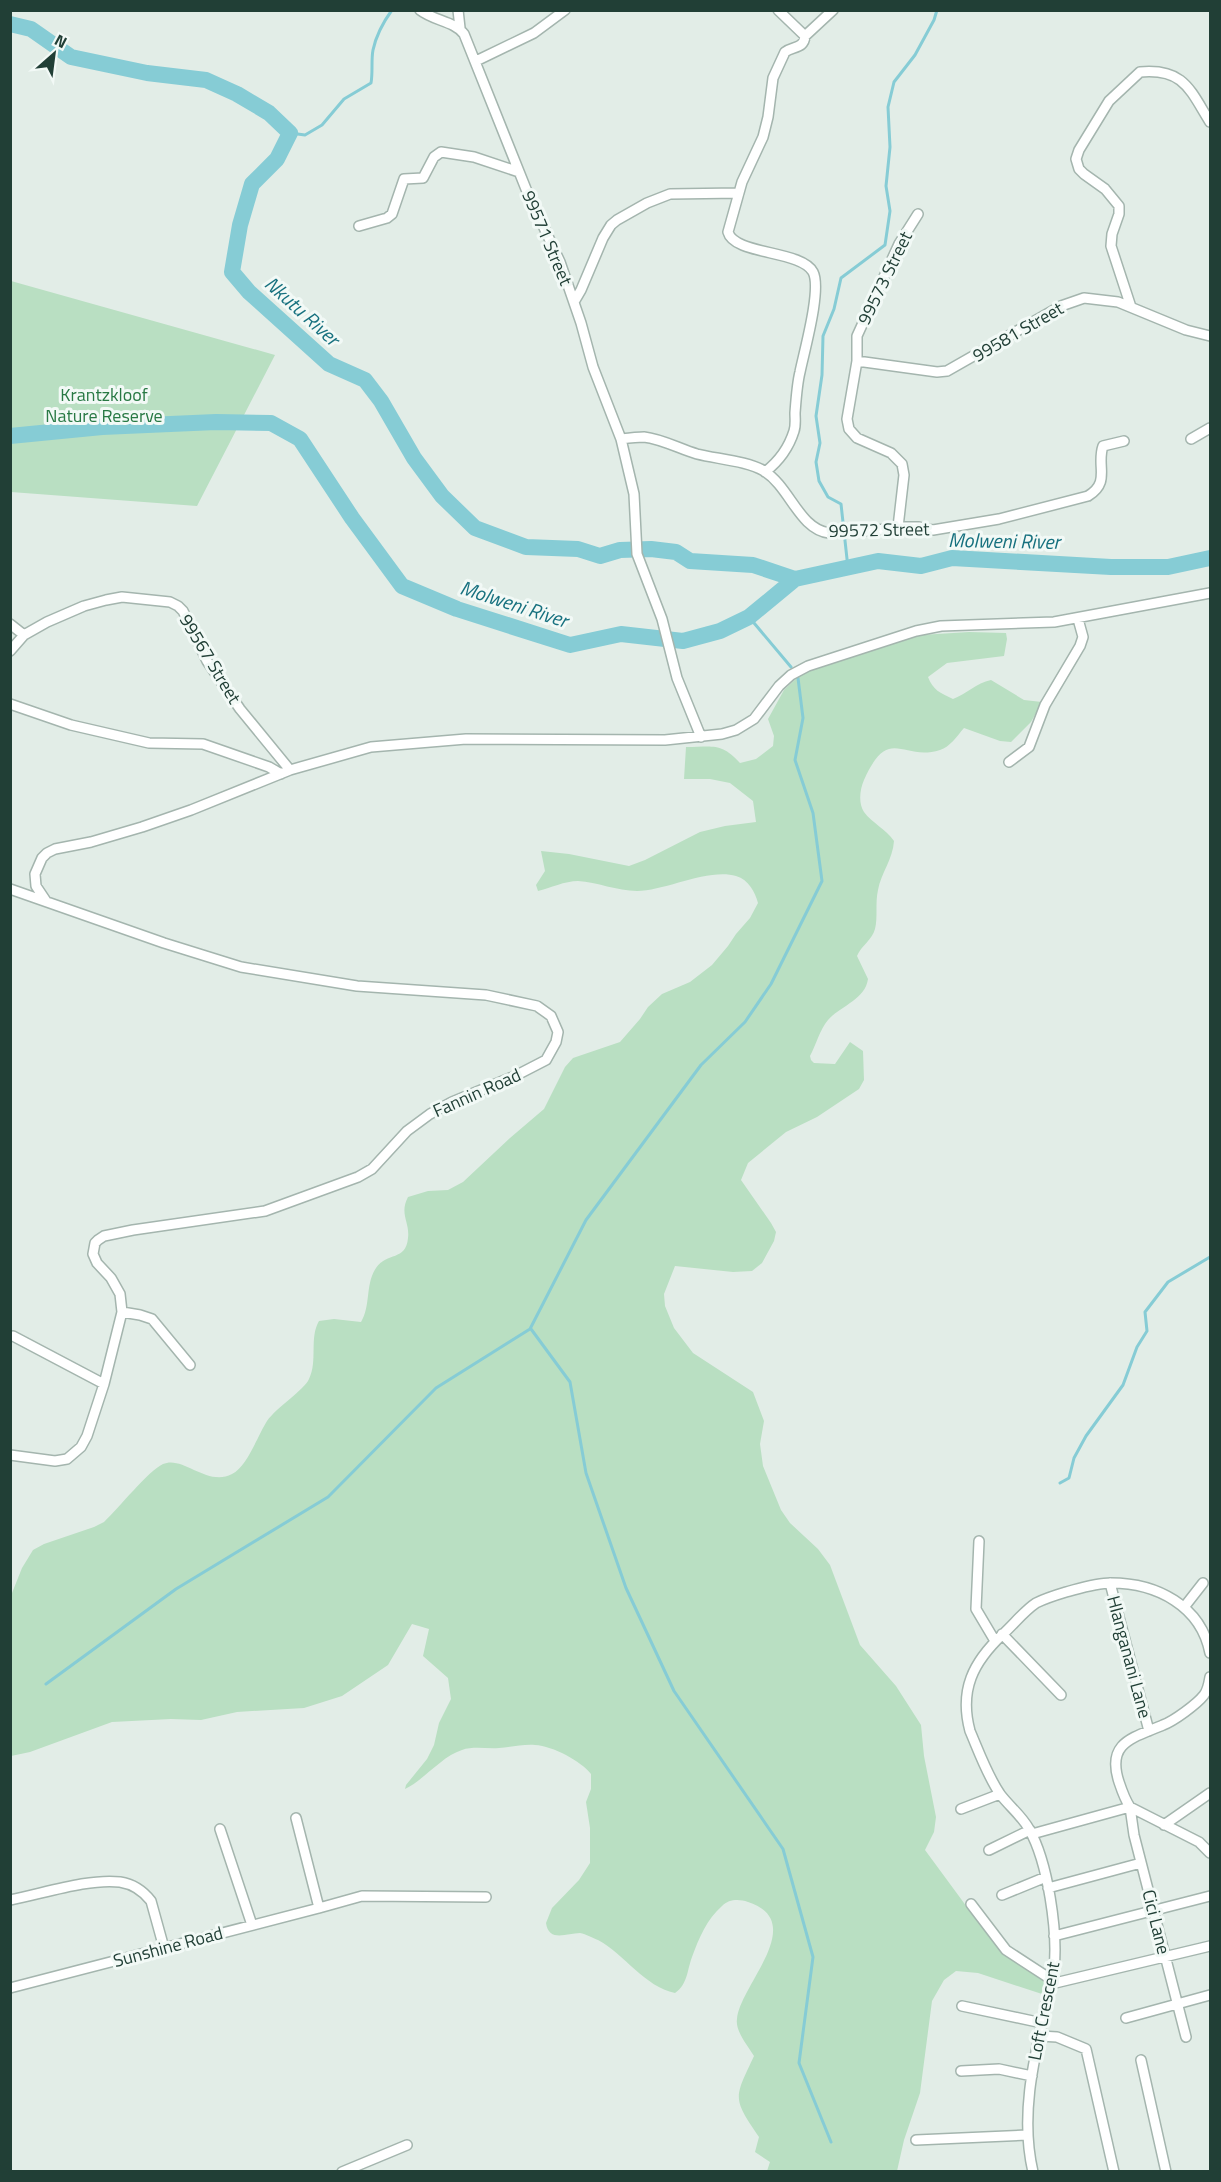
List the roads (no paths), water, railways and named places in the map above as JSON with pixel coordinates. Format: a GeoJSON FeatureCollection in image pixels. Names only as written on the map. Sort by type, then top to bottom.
{"type":"FeatureCollection","features":[{"type":"Feature","properties":{"kind":"street"},"geometry":{"type":"LineString","coordinates":[[420,10],[433,19],[460,28],[458,10]]}},
{"type":"Feature","properties":{"kind":"street"},"geometry":{"type":"LineString","coordinates":[[476,61],[534,33],[565,10]]}},
{"type":"Feature","properties":{"kind":"street"},"geometry":{"type":"LineString","coordinates":[[778,10],[805,36]]}},
{"type":"Feature","properties":{"kind":"street"},"geometry":{"type":"LineString","coordinates":[[765,472],[779,459],[795,430],[800,372],[812,320],[813,273],[809,267],[781,255],[741,245],[731,240],[728,232],[745,176],[763,137],[771,87],[781,59],[788,50],[800,46],[805,36],[833,10]]}},
{"type":"Feature","properties":{"kind":"street","name":"99571 Street"},"geometry":{"type":"LineString","coordinates":[[460,28],[467,39],[519,172],[560,262],[593,366],[621,439],[634,494],[636,550],[668,640],[677,678],[700,737]]}},
{"type":"Feature","properties":{"kind":"street"},"geometry":{"type":"LineString","coordinates":[[1131,307],[1111,246],[1119,206],[1105,189],[1079,169],[1076,159],[1079,150],[1109,101],[1140,72],[1160,73],[1182,81],[1190,87],[1210,122]]}},
{"type":"Feature","properties":{"kind":"street"},"geometry":{"type":"LineString","coordinates":[[359,226],[387,218],[396,206],[404,179],[425,177],[436,153],[482,159],[519,172]]}},
{"type":"Feature","properties":{"kind":"street"},"geometry":{"type":"LineString","coordinates":[[574,302],[603,238],[617,220],[647,203],[670,194],[739,193]]}},
{"type":"Feature","properties":{"kind":"street","name":"99573 Street"},"geometry":{"type":"LineString","coordinates":[[898,527],[904,475],[902,464],[891,453],[856,438],[847,424],[857,361],[857,336],[900,244],[918,214]]}},
{"type":"Feature","properties":{"kind":"street","name":"99581 Street"},"geometry":{"type":"LineString","coordinates":[[857,361],[937,372],[947,371],[1024,326],[1075,300],[1084,298],[1106,299],[1185,330],[1210,336]]}},
{"type":"Feature","properties":{"kind":"street"},"geometry":{"type":"LineString","coordinates":[[1191,439],[1210,428]]}},
{"type":"Feature","properties":{"kind":"street","name":"99572 Street"},"geometry":{"type":"LineString","coordinates":[[621,439],[642,437],[697,454],[748,464],[765,472],[781,485],[809,524],[822,532],[898,527],[933,530],[981,523],[1088,496],[1101,480],[1103,446],[1124,441]]}},
{"type":"Feature","properties":{"kind":"street"},"geometry":{"type":"LineString","coordinates":[[48,903],[39,892],[35,881],[39,864],[47,853],[55,849],[91,842],[142,827],[290,770],[371,747],[466,739],[665,740],[700,737],[736,730],[754,719],[779,686],[791,675],[808,666],[916,631],[941,626],[1033,624],[1078,619],[1210,595]]}},
{"type":"Feature","properties":{"kind":"street","name":"99567 Street"},"geometry":{"type":"LineString","coordinates":[[10,651],[24,635],[84,606],[122,597],[170,602],[178,606],[207,661],[240,709],[290,770]]}},
{"type":"Feature","properties":{"kind":"street"},"geometry":{"type":"LineString","coordinates":[[1009,762],[1029,747],[1046,705],[1080,646],[1083,637],[1078,619]]}},
{"type":"Feature","properties":{"kind":"street"},"geometry":{"type":"LineString","coordinates":[[10,624],[24,635]]}},
{"type":"Feature","properties":{"kind":"street"},"geometry":{"type":"LineString","coordinates":[[10,704],[71,725],[149,743],[203,744],[269,767],[281,774]]}},
{"type":"Feature","properties":{"kind":"street"},"geometry":{"type":"LineString","coordinates":[[10,889],[48,903]]}},
{"type":"Feature","properties":{"kind":"street","name":"Fannin Road"},"geometry":{"type":"LineString","coordinates":[[10,1455],[55,1461],[67,1459],[81,1447],[87,1436],[104,1384],[122,1312],[120,1294],[93,1254],[98,1240],[104,1236],[133,1230],[266,1211],[345,1183],[372,1169],[407,1131],[429,1114],[546,1060],[552,1052],[558,1032],[551,1016],[537,1006],[524,1002],[477,994],[357,986],[242,967],[48,903]]}},
{"type":"Feature","properties":{"kind":"street"},"geometry":{"type":"LineString","coordinates":[[122,1312],[152,1319],[190,1365]]}},
{"type":"Feature","properties":{"kind":"street"},"geometry":{"type":"LineString","coordinates":[[13,1336],[104,1384]]}},
{"type":"Feature","properties":{"kind":"street"},"geometry":{"type":"LineString","coordinates":[[979,1541],[976,1609],[998,1638],[1061,1695]]}},
{"type":"Feature","properties":{"kind":"street","name":"Loft Crescent"},"geometry":{"type":"LineString","coordinates":[[1033,2172],[1027,2136],[1027,2113],[1042,2023],[1052,1982],[1055,1958],[1054,1936],[1046,1877],[1031,1832],[1000,1794],[970,1731],[967,1720],[969,1682],[973,1670],[978,1660],[998,1638],[1038,1602],[1089,1586],[1110,1583],[1125,1584],[1158,1593],[1185,1606],[1201,1626],[1210,1653]]}},
{"type":"Feature","properties":{"kind":"street","name":"Hlanganani Lane"},"geometry":{"type":"LineString","coordinates":[[1110,1583],[1149,1731]]}},
{"type":"Feature","properties":{"kind":"street"},"geometry":{"type":"LineString","coordinates":[[1185,1606],[1203,1583]]}},
{"type":"Feature","properties":{"kind":"street"},"geometry":{"type":"LineString","coordinates":[[1210,1677],[1208,1688],[1197,1702],[1165,1724],[1126,1741],[1116,1758],[1115,1769],[1130,1807],[1199,1842],[1210,1854]]}},
{"type":"Feature","properties":{"kind":"street"},"geometry":{"type":"LineString","coordinates":[[1164,1825],[1210,1793]]}},
{"type":"Feature","properties":{"kind":"street"},"geometry":{"type":"LineString","coordinates":[[961,1809],[1000,1794]]}},
{"type":"Feature","properties":{"kind":"street"},"geometry":{"type":"LineString","coordinates":[[989,1850],[1031,1832],[1130,1807]]}},
{"type":"Feature","properties":{"kind":"street","name":"Cici Lane"},"geometry":{"type":"LineString","coordinates":[[1130,1807],[1185,2037]]}},
{"type":"Feature","properties":{"kind":"street"},"geometry":{"type":"LineString","coordinates":[[296,1818],[318,1905]]}},
{"type":"Feature","properties":{"kind":"street"},"geometry":{"type":"LineString","coordinates":[[220,1829],[252,1925]]}},
{"type":"Feature","properties":{"kind":"street"},"geometry":{"type":"LineString","coordinates":[[1048,1888],[1142,1863]]}},
{"type":"Feature","properties":{"kind":"street"},"geometry":{"type":"LineString","coordinates":[[1002,1896],[1046,1877]]}},
{"type":"Feature","properties":{"kind":"street"},"geometry":{"type":"LineString","coordinates":[[10,1900],[98,1883],[120,1882],[130,1885],[147,1896],[151,1902],[164,1948]]}},
{"type":"Feature","properties":{"kind":"street","name":"Sunshine Road"},"geometry":{"type":"LineString","coordinates":[[10,1988],[252,1925],[318,1905],[362,1896],[486,1897]]}},
{"type":"Feature","properties":{"kind":"street"},"geometry":{"type":"LineString","coordinates":[[1054,1936],[1210,1896]]}},
{"type":"Feature","properties":{"kind":"street"},"geometry":{"type":"LineString","coordinates":[[972,1904],[1006,1950],[1052,1982],[1210,1946]]}},
{"type":"Feature","properties":{"kind":"street"},"geometry":{"type":"LineString","coordinates":[[1126,2018],[1210,1995]]}},
{"type":"Feature","properties":{"kind":"street"},"geometry":{"type":"LineString","coordinates":[[962,2006],[1042,2023]]}},
{"type":"Feature","properties":{"kind":"street"},"geometry":{"type":"LineString","coordinates":[[1040,2036],[1057,2037],[1086,2049],[1114,2172]]}},
{"type":"Feature","properties":{"kind":"street"},"geometry":{"type":"LineString","coordinates":[[1141,2060],[1167,2172]]}},
{"type":"Feature","properties":{"kind":"street"},"geometry":{"type":"LineString","coordinates":[[961,2071],[999,2069],[1032,2076]]}},
{"type":"Feature","properties":{"kind":"street"},"geometry":{"type":"LineString","coordinates":[[916,2140],[1027,2136]]}},
{"type":"Feature","properties":{"kind":"street"},"geometry":{"type":"LineString","coordinates":[[342,2172],[407,2145]]}},
{"type":"Feature","properties":{"kind":"waterway"},"geometry":{"type":"LineString","coordinates":[[290,133],[305,135],[322,125],[344,99],[371,83],[374,45],[392,10]]}},
{"type":"Feature","properties":{"kind":"waterway"},"geometry":{"type":"LineString","coordinates":[[848,568],[841,504],[828,497],[819,481],[816,462],[820,443],[816,416],[822,375],[823,336],[834,309],[841,278],[885,245],[890,211],[886,186],[890,147],[888,107],[894,82],[915,55],[937,10]]}},
{"type":"Feature","properties":{"kind":"waterway","name":"Nkutu River"},"geometry":{"type":"LineString","coordinates":[[10,24],[31,29],[71,57],[147,73],[206,80],[237,94],[269,113],[290,133],[277,159],[252,184],[240,225],[232,272],[249,292],[329,364],[365,380],[381,401],[414,458],[442,496],[475,528],[526,547],[578,549],[600,556],[620,550],[651,549],[676,552],[690,561],[753,565],[795,579]]}},
{"type":"Feature","properties":{"kind":"waterway","name":"Molweni River"},"geometry":{"type":"LineString","coordinates":[[10,436],[102,427],[216,422],[271,423],[300,439],[352,518],[402,586],[457,609],[570,645],[621,634],[683,641],[720,631],[749,617],[795,579],[878,561],[921,566],[952,558],[1111,567],[1168,567],[1210,558]]}},
{"type":"Feature","properties":{"kind":"waterway"},"geometry":{"type":"LineString","coordinates":[[749,617],[791,667]]}},
{"type":"Feature","properties":{"kind":"waterway"},"geometry":{"type":"LineString","coordinates":[[46,1684],[176,1589],[328,1497],[436,1388],[530,1329],[586,1220],[701,1065],[745,1022],[771,984],[822,881],[813,813],[795,760],[803,718],[798,678]]}},
{"type":"Feature","properties":{"kind":"waterway"},"geometry":{"type":"LineString","coordinates":[[1060,1483],[1069,1478],[1074,1458],[1086,1436],[1123,1385],[1137,1347],[1147,1331],[1145,1312],[1168,1282],[1210,1257]]}},
{"type":"Feature","properties":{"kind":"waterway"},"geometry":{"type":"LineString","coordinates":[[531,1329],[570,1382],[586,1473],[626,1588],[674,1691],[783,1849],[813,1957],[799,2063],[831,2142]]}},
{"type":"Feature","properties":{"kind":"park label","name":"Krantzkloof Nature Reserve"},"geometry":{"type":"Point","coordinates":[104,405]}}]}
